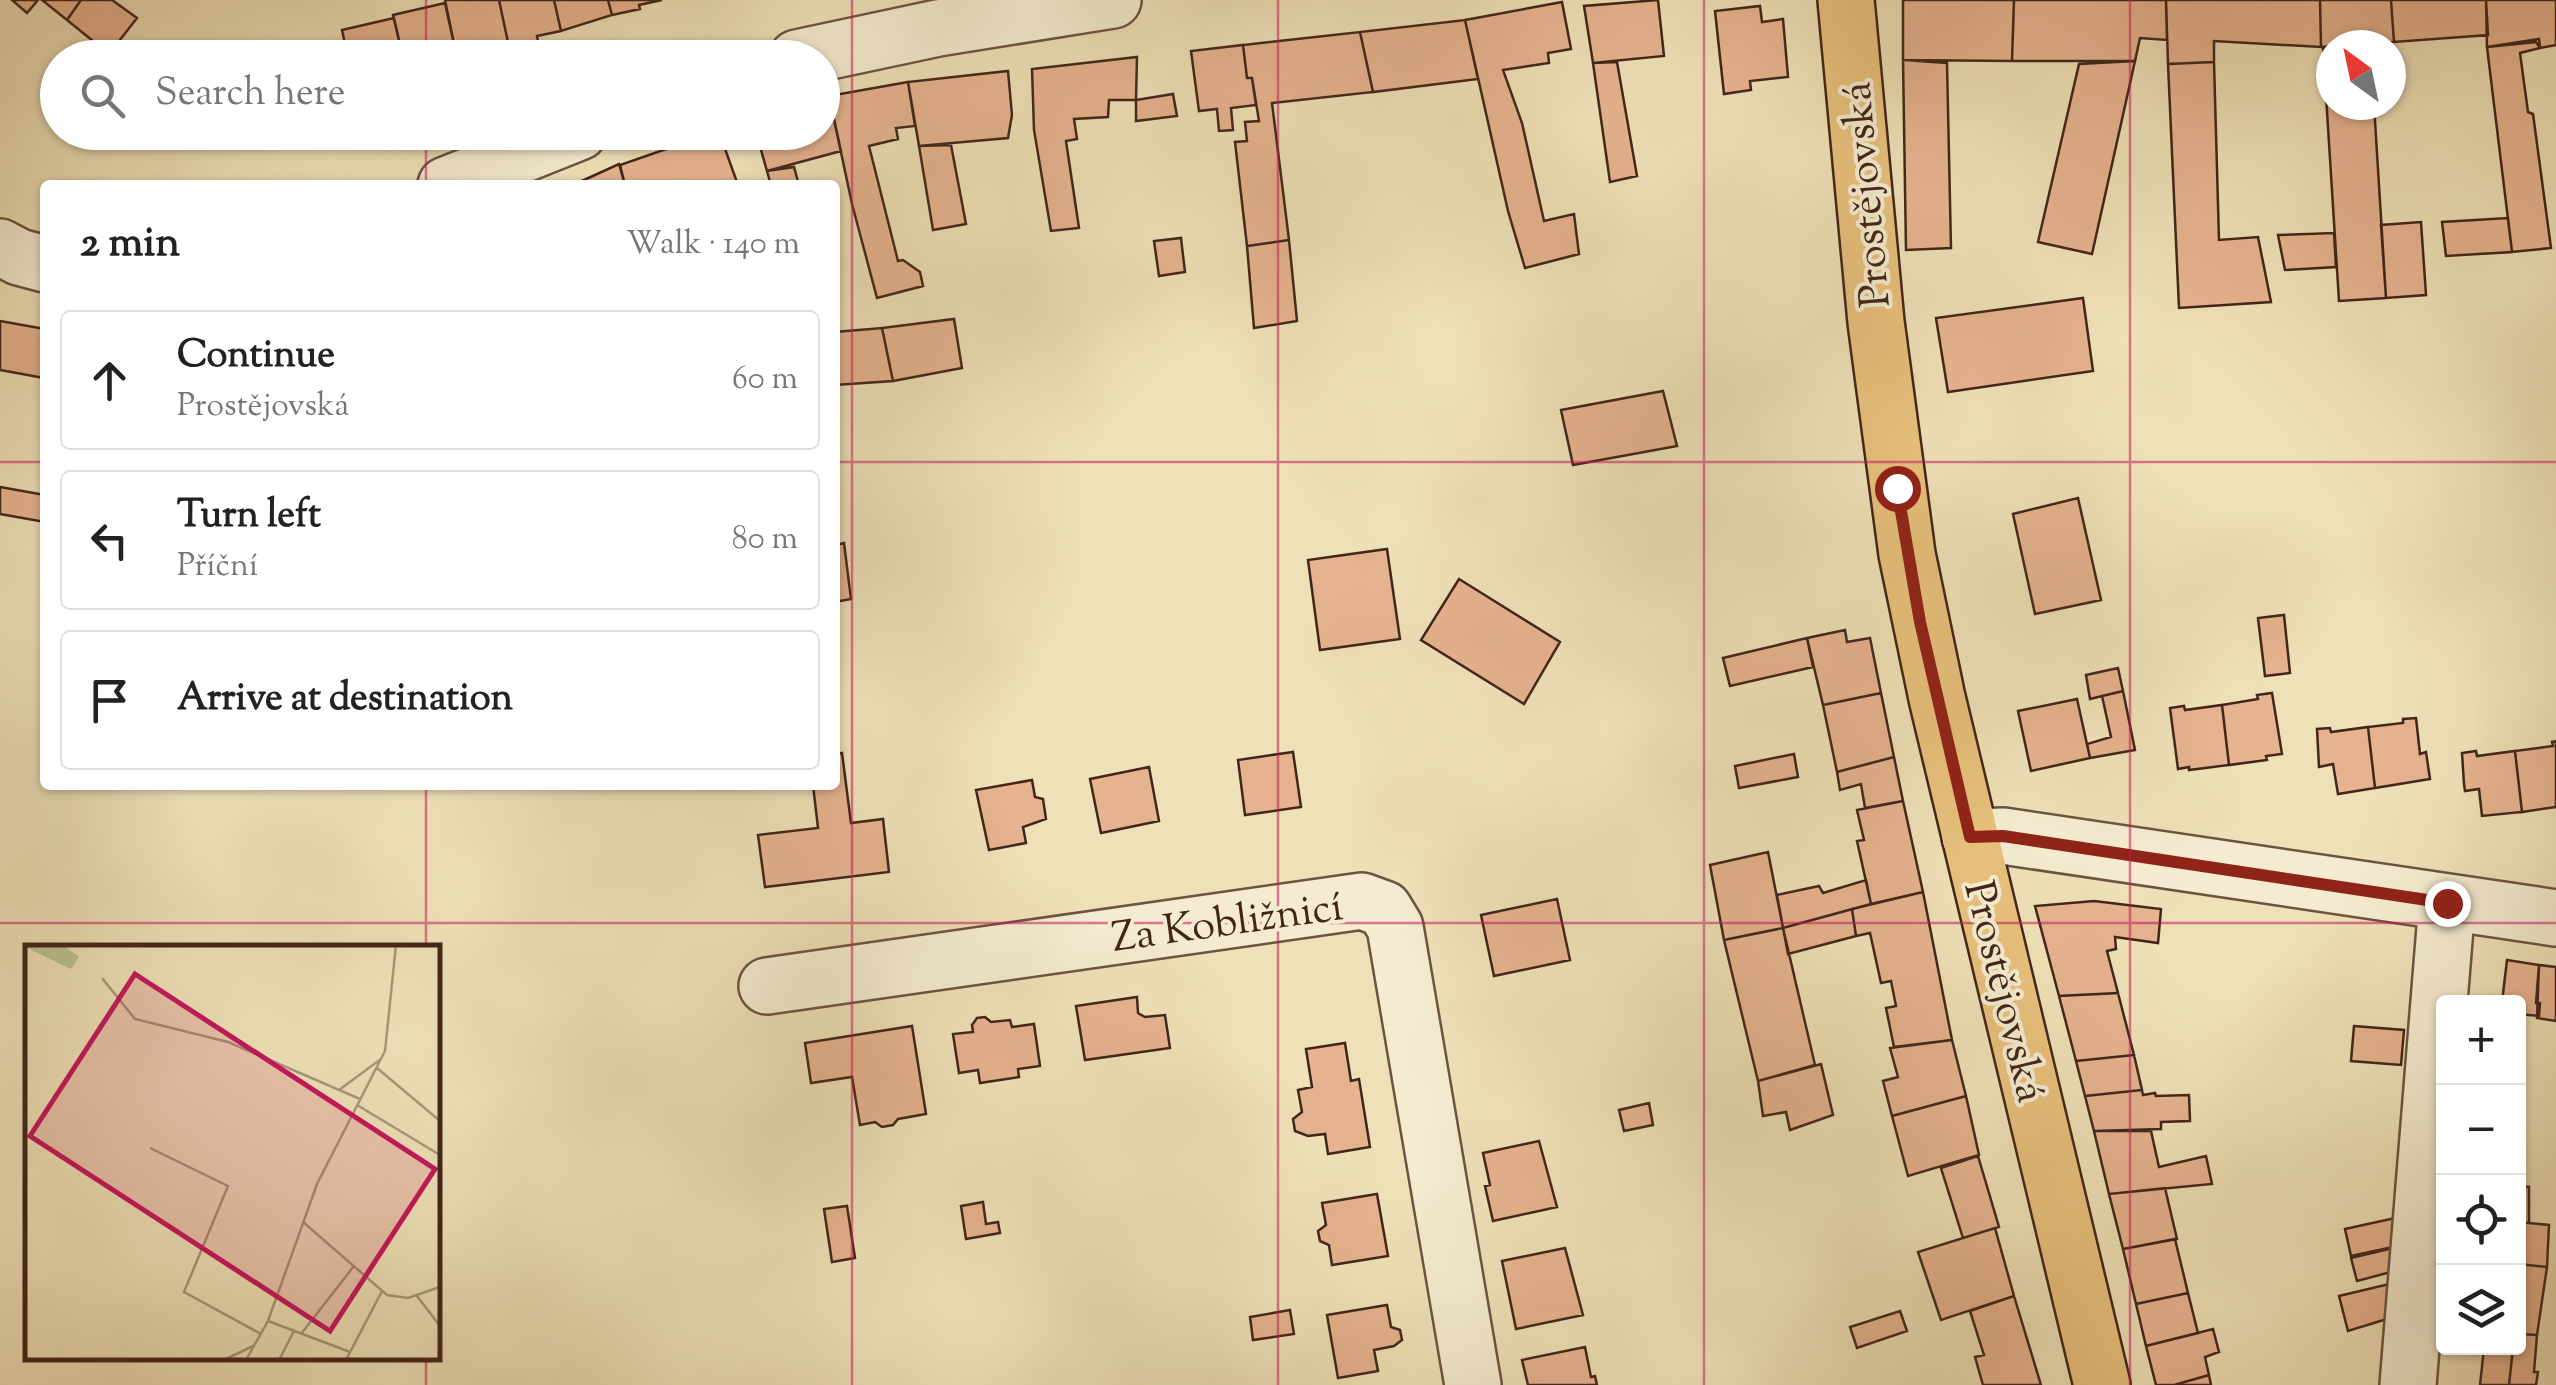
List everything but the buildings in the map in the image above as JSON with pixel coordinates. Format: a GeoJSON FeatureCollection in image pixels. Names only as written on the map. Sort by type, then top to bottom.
{"type":"FeatureCollection","features":[{"type":"Feature","properties":{"kind":"main road","name":"Prostějovská"},"geometry":{"type":"LineString","coordinates":[[1846,0],[1876,322],[1897,488],[1920,622],[2102,1385]]}},
{"type":"Feature","properties":{"kind":"street"},"geometry":{"type":"LineString","coordinates":[[840,49],[938,28],[1113,0]]}},
{"type":"Feature","properties":{"kind":"street"},"geometry":{"type":"LineString","coordinates":[[459,180],[534,150]]}},
{"type":"Feature","properties":{"kind":"street"},"geometry":{"type":"LineString","coordinates":[[0,247],[40,262]]}},
{"type":"Feature","properties":{"kind":"street"},"geometry":{"type":"LineString","coordinates":[[1970,837],[2003,836],[2556,918]]}},
{"type":"Feature","properties":{"kind":"street","name":"Za Kobližnicí"},"geometry":{"type":"LineString","coordinates":[[768,986],[1362,901],[1384,909],[1395,928],[1473,1385]]}},
{"type":"Feature","properties":{"kind":"street"},"geometry":{"type":"LineString","coordinates":[[2408,1385],[2447,903]]}},
{"type":"Feature","properties":{"kind":"route"},"geometry":{"type":"LineString","coordinates":[[1897,488],[1920,622],[1970,837],[2003,836],[2447,903]]}}]}
